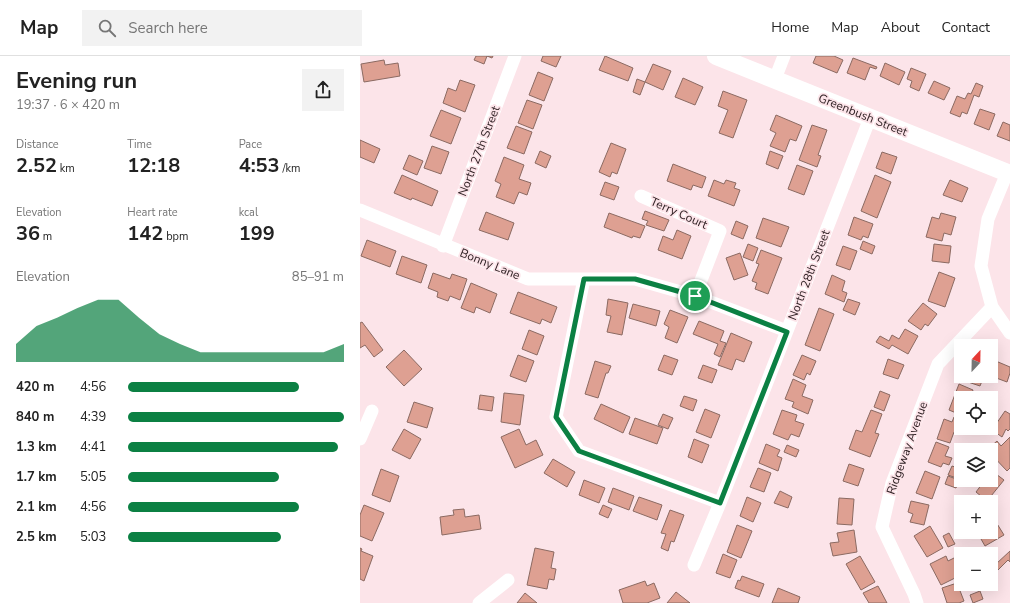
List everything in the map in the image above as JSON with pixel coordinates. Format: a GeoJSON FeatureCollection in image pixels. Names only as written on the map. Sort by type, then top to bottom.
{"type":"FeatureCollection","features":[{"type":"Feature","properties":{"kind":"main road","name":"Greenbush Street"},"geometry":{"type":"LineString","coordinates":[[716,56],[1008,174]]}},
{"type":"Feature","properties":{"kind":"street","name":"North 27th Street"},"geometry":{"type":"LineString","coordinates":[[443,246],[515,56]]}},
{"type":"Feature","properties":{"kind":"street"},"geometry":{"type":"LineString","coordinates":[[775,79],[784,56]]}},
{"type":"Feature","properties":{"kind":"street","name":"North 28th Street"},"geometry":{"type":"LineString","coordinates":[[694,564],[720,503],[870,118]]}},
{"type":"Feature","properties":{"kind":"street"},"geometry":{"type":"LineString","coordinates":[[1008,174],[988,219],[981,266],[992,307],[1010,333]]}},
{"type":"Feature","properties":{"kind":"street","name":"Terry Court"},"geometry":{"type":"LineString","coordinates":[[641,196],[720,231],[695,296]]}},
{"type":"Feature","properties":{"kind":"street","name":"Bonny Lane"},"geometry":{"type":"LineString","coordinates":[[360,210],[443,246],[528,279],[635,279],[695,296],[787,332]]}},
{"type":"Feature","properties":{"kind":"street"},"geometry":{"type":"LineString","coordinates":[[584,279],[556,417],[579,451],[720,503]]}},
{"type":"Feature","properties":{"kind":"street","name":"Ridgeway Avenue"},"geometry":{"type":"LineString","coordinates":[[917,603],[882,527],[892,483],[938,364],[992,307]]}},
{"type":"Feature","properties":{"kind":"street"},"geometry":{"type":"LineString","coordinates":[[360,439],[372,411]]}},
{"type":"Feature","properties":{"kind":"street"},"geometry":{"type":"LineString","coordinates":[[479,603],[508,580]]}},
{"type":"Feature","properties":{"kind":"building"},"geometry":{"type":"Polygon","coordinates":[[[476,56],[487,56],[484,64],[474,60],[476,56]]]}},
{"type":"Feature","properties":{"kind":"building"},"geometry":{"type":"Polygon","coordinates":[[[543,56],[561,56],[556,67],[541,61],[543,56]]]}},
{"type":"Feature","properties":{"kind":"building"},"geometry":{"type":"Polygon","coordinates":[[[605,56],[633,68],[628,81],[599,70],[605,56]]]}},
{"type":"Feature","properties":{"kind":"building"},"geometry":{"type":"Polygon","coordinates":[[[816,56],[834,56],[843,60],[837,73],[813,63],[816,56]]]}},
{"type":"Feature","properties":{"kind":"building"},"geometry":{"type":"Polygon","coordinates":[[[853,58],[877,67],[876,69],[870,67],[865,80],[847,73],[853,58]]]}},
{"type":"Feature","properties":{"kind":"building"},"geometry":{"type":"Polygon","coordinates":[[[384,60],[385,65],[398,63],[400,76],[364,82],[361,64],[384,60]]]}},
{"type":"Feature","properties":{"kind":"building"},"geometry":{"type":"Polygon","coordinates":[[[885,63],[905,72],[899,85],[880,76],[885,63]]]}},
{"type":"Feature","properties":{"kind":"building"},"geometry":{"type":"Polygon","coordinates":[[[653,64],[671,71],[663,90],[645,82],[653,64]]]}},
{"type":"Feature","properties":{"kind":"building"},"geometry":{"type":"Polygon","coordinates":[[[911,68],[926,74],[919,91],[910,87],[912,81],[907,79],[911,68]]]}},
{"type":"Feature","properties":{"kind":"building"},"geometry":{"type":"Polygon","coordinates":[[[538,72],[553,78],[544,101],[529,95],[538,72]]]}},
{"type":"Feature","properties":{"kind":"building"},"geometry":{"type":"Polygon","coordinates":[[[683,78],[703,87],[695,105],[675,97],[683,78]]]}},
{"type":"Feature","properties":{"kind":"building"},"geometry":{"type":"Polygon","coordinates":[[[637,79],[645,82],[640,95],[633,92],[637,79]]]}},
{"type":"Feature","properties":{"kind":"building"},"geometry":{"type":"Polygon","coordinates":[[[460,80],[475,85],[465,112],[443,103],[448,88],[456,91],[460,80]]]}},
{"type":"Feature","properties":{"kind":"building"},"geometry":{"type":"Polygon","coordinates":[[[934,81],[950,88],[944,100],[928,93],[934,81]]]}},
{"type":"Feature","properties":{"kind":"building"},"geometry":{"type":"Polygon","coordinates":[[[976,83],[983,86],[979,97],[974,95],[967,114],[962,112],[960,117],[950,113],[957,96],[965,99],[968,93],[971,94],[976,83]]]}},
{"type":"Feature","properties":{"kind":"building"},"geometry":{"type":"Polygon","coordinates":[[[723,91],[747,100],[733,138],[719,133],[728,110],[718,106],[723,91]]]}},
{"type":"Feature","properties":{"kind":"building"},"geometry":{"type":"Polygon","coordinates":[[[527,100],[542,105],[533,129],[518,123],[527,100]]]}},
{"type":"Feature","properties":{"kind":"building"},"geometry":{"type":"Polygon","coordinates":[[[980,109],[995,114],[989,130],[974,124],[980,109]]]}},
{"type":"Feature","properties":{"kind":"building"},"geometry":{"type":"Polygon","coordinates":[[[441,110],[461,118],[451,144],[430,136],[441,110]]]}},
{"type":"Feature","properties":{"kind":"building"},"geometry":{"type":"Polygon","coordinates":[[[776,115],[802,126],[796,141],[790,139],[785,152],[770,146],[776,133],[770,130],[776,115]]]}},
{"type":"Feature","properties":{"kind":"building"},"geometry":{"type":"Polygon","coordinates":[[[1003,122],[1010,125],[1010,141],[997,136],[1003,122]]]}},
{"type":"Feature","properties":{"kind":"building"},"geometry":{"type":"Polygon","coordinates":[[[812,125],[827,130],[818,155],[821,156],[817,167],[799,160],[812,125]]]}},
{"type":"Feature","properties":{"kind":"building"},"geometry":{"type":"Polygon","coordinates":[[[516,126],[532,132],[524,154],[507,148],[516,126]]]}},
{"type":"Feature","properties":{"kind":"building"},"geometry":{"type":"Polygon","coordinates":[[[360,140],[380,149],[374,163],[360,157],[360,140]]]}},
{"type":"Feature","properties":{"kind":"building"},"geometry":{"type":"Polygon","coordinates":[[[611,143],[626,149],[617,174],[612,172],[610,177],[599,172],[611,143]]]}},
{"type":"Feature","properties":{"kind":"building"},"geometry":{"type":"Polygon","coordinates":[[[432,146],[449,152],[441,174],[424,168],[432,146]]]}},
{"type":"Feature","properties":{"kind":"building"},"geometry":{"type":"Polygon","coordinates":[[[540,151],[551,156],[546,168],[535,163],[540,151]]]}},
{"type":"Feature","properties":{"kind":"building"},"geometry":{"type":"Polygon","coordinates":[[[770,151],[783,156],[778,169],[766,164],[770,151]]]}},
{"type":"Feature","properties":{"kind":"building"},"geometry":{"type":"Polygon","coordinates":[[[882,152],[897,157],[891,174],[876,168],[882,152]]]}},
{"type":"Feature","properties":{"kind":"building"},"geometry":{"type":"Polygon","coordinates":[[[409,155],[423,161],[417,175],[403,169],[409,155]]]}},
{"type":"Feature","properties":{"kind":"building"},"geometry":{"type":"Polygon","coordinates":[[[504,157],[524,165],[519,179],[531,183],[527,195],[519,192],[514,204],[496,197],[501,184],[495,181],[504,157]]]}},
{"type":"Feature","properties":{"kind":"building"},"geometry":{"type":"Polygon","coordinates":[[[673,164],[706,177],[702,188],[693,185],[691,190],[667,181],[673,164]]]}},
{"type":"Feature","properties":{"kind":"building"},"geometry":{"type":"Polygon","coordinates":[[[797,165],[813,171],[804,195],[788,189],[797,165]]]}},
{"type":"Feature","properties":{"kind":"building"},"geometry":{"type":"Polygon","coordinates":[[[402,175],[438,191],[432,206],[394,193],[402,175]]]}},
{"type":"Feature","properties":{"kind":"building"},"geometry":{"type":"Polygon","coordinates":[[[875,175],[891,182],[877,218],[861,211],[875,175]]]}},
{"type":"Feature","properties":{"kind":"building"},"geometry":{"type":"Polygon","coordinates":[[[714,180],[724,184],[726,180],[736,183],[734,188],[740,190],[734,206],[708,196],[714,180]]]}},
{"type":"Feature","properties":{"kind":"building"},"geometry":{"type":"Polygon","coordinates":[[[950,180],[968,188],[962,202],[943,195],[950,180]]]}},
{"type":"Feature","properties":{"kind":"building"},"geometry":{"type":"Polygon","coordinates":[[[605,182],[619,187],[614,200],[600,195],[605,182]]]}},
{"type":"Feature","properties":{"kind":"building"},"geometry":{"type":"Polygon","coordinates":[[[645,211],[669,220],[664,231],[646,225],[648,221],[642,219],[645,211]]]}},
{"type":"Feature","properties":{"kind":"building"},"geometry":{"type":"Polygon","coordinates":[[[486,212],[514,223],[508,240],[479,230],[486,212]]]}},
{"type":"Feature","properties":{"kind":"building"},"geometry":{"type":"Polygon","coordinates":[[[609,213],[645,226],[640,238],[633,236],[632,238],[604,227],[609,213]]]}},
{"type":"Feature","properties":{"kind":"building"},"geometry":{"type":"Polygon","coordinates":[[[941,213],[956,217],[951,235],[944,233],[942,241],[926,237],[932,217],[939,219],[941,213]]]}},
{"type":"Feature","properties":{"kind":"building"},"geometry":{"type":"Polygon","coordinates":[[[854,217],[873,224],[868,238],[863,236],[861,240],[848,235],[854,217]]]}},
{"type":"Feature","properties":{"kind":"building"},"geometry":{"type":"Polygon","coordinates":[[[763,218],[789,227],[781,247],[756,238],[763,218]]]}},
{"type":"Feature","properties":{"kind":"building"},"geometry":{"type":"Polygon","coordinates":[[[736,221],[748,226],[743,239],[731,234],[736,221]]]}},
{"type":"Feature","properties":{"kind":"building"},"geometry":{"type":"Polygon","coordinates":[[[677,230],[691,236],[682,259],[658,250],[663,236],[673,240],[677,230]]]}},
{"type":"Feature","properties":{"kind":"building"},"geometry":{"type":"Polygon","coordinates":[[[367,240],[396,251],[390,267],[361,256],[367,240]]]}},
{"type":"Feature","properties":{"kind":"building"},"geometry":{"type":"Polygon","coordinates":[[[863,241],[875,246],[872,254],[860,249],[863,241]]]}},
{"type":"Feature","properties":{"kind":"building"},"geometry":{"type":"Polygon","coordinates":[[[748,244],[758,248],[753,261],[743,257],[748,244]]]}},
{"type":"Feature","properties":{"kind":"building"},"geometry":{"type":"Polygon","coordinates":[[[934,244],[951,246],[949,263],[932,261],[934,244]]]}},
{"type":"Feature","properties":{"kind":"building"},"geometry":{"type":"Polygon","coordinates":[[[843,246],[857,251],[850,270],[836,265],[843,246]]]}},
{"type":"Feature","properties":{"kind":"building"},"geometry":{"type":"Polygon","coordinates":[[[761,250],[782,258],[768,294],[755,289],[757,283],[752,281],[759,264],[756,263],[761,250]]]}},
{"type":"Feature","properties":{"kind":"building"},"geometry":{"type":"Polygon","coordinates":[[[740,253],[748,275],[734,280],[726,258],[740,253]]]}},
{"type":"Feature","properties":{"kind":"building"},"geometry":{"type":"Polygon","coordinates":[[[402,256],[427,265],[421,283],[396,274],[402,256]]]}},
{"type":"Feature","properties":{"kind":"building"},"geometry":{"type":"Polygon","coordinates":[[[939,272],[955,278],[945,307],[928,301],[939,272]]]}},
{"type":"Feature","properties":{"kind":"building"},"geometry":{"type":"Polygon","coordinates":[[[433,273],[450,279],[452,274],[467,279],[460,300],[450,296],[448,301],[437,297],[438,292],[428,288],[433,273]]]}},
{"type":"Feature","properties":{"kind":"building"},"geometry":{"type":"Polygon","coordinates":[[[832,275],[845,281],[842,291],[847,293],[844,302],[825,294],[832,275]]]}},
{"type":"Feature","properties":{"kind":"building"},"geometry":{"type":"Polygon","coordinates":[[[471,283],[497,294],[490,313],[476,307],[474,313],[461,308],[471,283]]]}},
{"type":"Feature","properties":{"kind":"building"},"geometry":{"type":"Polygon","coordinates":[[[518,292],[557,307],[551,323],[542,319],[540,324],[510,313],[518,292]]]}},
{"type":"Feature","properties":{"kind":"building"},"geometry":{"type":"Polygon","coordinates":[[[608,299],[628,303],[622,335],[607,332],[611,316],[606,315],[608,299]]]}},
{"type":"Feature","properties":{"kind":"building"},"geometry":{"type":"Polygon","coordinates":[[[848,299],[860,303],[855,315],[843,310],[848,299]]]}},
{"type":"Feature","properties":{"kind":"building"},"geometry":{"type":"Polygon","coordinates":[[[923,303],[937,314],[928,326],[925,324],[921,330],[908,321],[923,303]]]}},
{"type":"Feature","properties":{"kind":"building"},"geometry":{"type":"Polygon","coordinates":[[[633,304],[660,311],[656,326],[629,318],[633,304]]]}},
{"type":"Feature","properties":{"kind":"building"},"geometry":{"type":"Polygon","coordinates":[[[819,308],[834,314],[820,351],[805,345],[819,308]]]}},
{"type":"Feature","properties":{"kind":"building"},"geometry":{"type":"Polygon","coordinates":[[[670,310],[688,317],[677,343],[665,338],[669,327],[664,324],[670,310]]]}},
{"type":"Feature","properties":{"kind":"building"},"geometry":{"type":"Polygon","coordinates":[[[699,321],[724,331],[720,341],[726,343],[720,357],[714,354],[718,344],[693,334],[699,321]]]}},
{"type":"Feature","properties":{"kind":"building"},"geometry":{"type":"Polygon","coordinates":[[[362,322],[383,350],[374,357],[365,345],[360,348],[360,323],[362,322]]]}},
{"type":"Feature","properties":{"kind":"building"},"geometry":{"type":"Polygon","coordinates":[[[905,329],[918,336],[908,354],[892,345],[889,349],[876,342],[880,336],[889,341],[892,335],[899,339],[905,329]]]}},
{"type":"Feature","properties":{"kind":"building"},"geometry":{"type":"Polygon","coordinates":[[[529,330],[544,336],[537,355],[522,349],[529,330]]]}},
{"type":"Feature","properties":{"kind":"building"},"geometry":{"type":"Polygon","coordinates":[[[731,333],[752,342],[744,362],[736,359],[732,370],[718,365],[731,333]]]}},
{"type":"Feature","properties":{"kind":"building"},"geometry":{"type":"Polygon","coordinates":[[[404,350],[422,369],[404,386],[386,367],[404,350]]]}},
{"type":"Feature","properties":{"kind":"building"},"geometry":{"type":"Polygon","coordinates":[[[518,355],[534,361],[526,382],[510,376],[518,355]]]}},
{"type":"Feature","properties":{"kind":"building"},"geometry":{"type":"Polygon","coordinates":[[[664,355],[678,360],[672,375],[658,370],[664,355]]]}},
{"type":"Feature","properties":{"kind":"building"},"geometry":{"type":"Polygon","coordinates":[[[802,355],[816,361],[810,375],[807,373],[804,380],[793,375],[802,355]]]}},
{"type":"Feature","properties":{"kind":"building"},"geometry":{"type":"Polygon","coordinates":[[[888,359],[904,365],[898,379],[883,374],[888,359]]]}},
{"type":"Feature","properties":{"kind":"building"},"geometry":{"type":"Polygon","coordinates":[[[595,361],[611,366],[608,373],[606,373],[598,398],[585,394],[595,361]]]}},
{"type":"Feature","properties":{"kind":"building"},"geometry":{"type":"Polygon","coordinates":[[[998,362],[1010,367],[1007,382],[998,379],[998,362]]]}},
{"type":"Feature","properties":{"kind":"building"},"geometry":{"type":"Polygon","coordinates":[[[703,365],[717,370],[712,383],[698,378],[703,365]]]}},
{"type":"Feature","properties":{"kind":"building"},"geometry":{"type":"Polygon","coordinates":[[[793,379],[806,385],[802,396],[813,400],[808,414],[792,407],[794,402],[785,399],[793,379]]]}},
{"type":"Feature","properties":{"kind":"building"},"geometry":{"type":"Polygon","coordinates":[[[971,383],[981,383],[980,386],[971,383]]]}},
{"type":"Feature","properties":{"kind":"building"},"geometry":{"type":"Polygon","coordinates":[[[959,384],[973,390],[973,391],[956,391],[959,384]]]}},
{"type":"Feature","properties":{"kind":"building"},"geometry":{"type":"Polygon","coordinates":[[[880,391],[890,395],[884,411],[874,407],[880,391]]]}},
{"type":"Feature","properties":{"kind":"building"},"geometry":{"type":"Polygon","coordinates":[[[504,393],[524,395],[520,425],[501,422],[504,393]]]}},
{"type":"Feature","properties":{"kind":"building"},"geometry":{"type":"Polygon","coordinates":[[[480,395],[494,397],[492,411],[478,409],[480,395]]]}},
{"type":"Feature","properties":{"kind":"building"},"geometry":{"type":"Polygon","coordinates":[[[684,396],[697,400],[693,411],[680,406],[684,396]]]}},
{"type":"Feature","properties":{"kind":"building"},"geometry":{"type":"Polygon","coordinates":[[[954,397],[954,412],[949,410],[954,397]]]}},
{"type":"Feature","properties":{"kind":"building"},"geometry":{"type":"Polygon","coordinates":[[[414,402],[433,408],[427,428],[407,422],[414,402]]]}},
{"type":"Feature","properties":{"kind":"building"},"geometry":{"type":"Polygon","coordinates":[[[601,404],[630,417],[623,433],[594,419],[601,404]]]}},
{"type":"Feature","properties":{"kind":"building"},"geometry":{"type":"Polygon","coordinates":[[[705,409],[720,415],[711,438],[696,432],[705,409]]]}},
{"type":"Feature","properties":{"kind":"building"},"geometry":{"type":"Polygon","coordinates":[[[782,410],[797,415],[795,421],[804,424],[799,437],[791,434],[788,440],[773,434],[782,410]]]}},
{"type":"Feature","properties":{"kind":"building"},"geometry":{"type":"Polygon","coordinates":[[[871,410],[882,414],[875,433],[879,434],[870,457],[849,449],[856,430],[862,432],[871,410]]]}},
{"type":"Feature","properties":{"kind":"building"},"geometry":{"type":"Polygon","coordinates":[[[1005,411],[1010,414],[1010,429],[1008,431],[1006,429],[1002,437],[998,434],[998,421],[1005,411]]]}},
{"type":"Feature","properties":{"kind":"building"},"geometry":{"type":"Polygon","coordinates":[[[663,414],[673,418],[668,429],[658,425],[663,414]]]}},
{"type":"Feature","properties":{"kind":"building"},"geometry":{"type":"Polygon","coordinates":[[[954,417],[954,432],[950,443],[937,439],[944,419],[952,422],[954,417]]]}},
{"type":"Feature","properties":{"kind":"building"},"geometry":{"type":"Polygon","coordinates":[[[635,418],[663,428],[657,444],[629,434],[635,418]]]}},
{"type":"Feature","properties":{"kind":"building"},"geometry":{"type":"Polygon","coordinates":[[[404,429],[421,439],[410,459],[392,450],[404,429]]]}},
{"type":"Feature","properties":{"kind":"building"},"geometry":{"type":"Polygon","coordinates":[[[519,429],[526,445],[536,440],[543,455],[515,468],[501,437],[519,429]]]}},
{"type":"Feature","properties":{"kind":"building"},"geometry":{"type":"Polygon","coordinates":[[[1010,437],[1010,468],[1007,471],[998,461],[998,443],[995,443],[997,441],[1001,446],[1010,437]]]}},
{"type":"Feature","properties":{"kind":"building"},"geometry":{"type":"Polygon","coordinates":[[[694,439],[709,445],[702,463],[688,457],[694,439]]]}},
{"type":"Feature","properties":{"kind":"building"},"geometry":{"type":"Polygon","coordinates":[[[936,442],[949,447],[945,456],[952,458],[949,465],[943,463],[941,467],[928,462],[936,442]]]}},
{"type":"Feature","properties":{"kind":"building"},"geometry":{"type":"Polygon","coordinates":[[[766,444],[780,450],[777,456],[782,458],[778,471],[759,463],[766,444]]]}},
{"type":"Feature","properties":{"kind":"building"},"geometry":{"type":"Polygon","coordinates":[[[787,445],[799,450],[796,457],[784,452],[787,445]]]}},
{"type":"Feature","properties":{"kind":"building"},"geometry":{"type":"Polygon","coordinates":[[[553,459],[575,472],[567,487],[544,473],[553,459]]]}},
{"type":"Feature","properties":{"kind":"building"},"geometry":{"type":"Polygon","coordinates":[[[849,464],[864,469],[858,486],[843,481],[849,464]]]}},
{"type":"Feature","properties":{"kind":"building"},"geometry":{"type":"Polygon","coordinates":[[[952,466],[954,467],[954,477],[948,475],[952,466]]]}},
{"type":"Feature","properties":{"kind":"building"},"geometry":{"type":"Polygon","coordinates":[[[758,468],[771,473],[764,492],[750,487],[758,468]]]}},
{"type":"Feature","properties":{"kind":"building"},"geometry":{"type":"Polygon","coordinates":[[[381,469],[399,476],[390,502],[372,495],[381,469]]]}},
{"type":"Feature","properties":{"kind":"building"},"geometry":{"type":"Polygon","coordinates":[[[925,471],[940,477],[932,499],[916,493],[925,471]]]}},
{"type":"Feature","properties":{"kind":"building"},"geometry":{"type":"Polygon","coordinates":[[[948,476],[954,478],[954,487],[956,487],[956,488],[945,484],[948,476]]]}},
{"type":"Feature","properties":{"kind":"building"},"geometry":{"type":"Polygon","coordinates":[[[998,476],[1004,480],[992,495],[980,495],[976,492],[980,487],[998,487],[998,476]]]}},
{"type":"Feature","properties":{"kind":"building"},"geometry":{"type":"Polygon","coordinates":[[[584,480],[605,488],[599,503],[579,495],[584,480]]]}},
{"type":"Feature","properties":{"kind":"building"},"geometry":{"type":"Polygon","coordinates":[[[613,488],[634,496],[629,510],[608,502],[613,488]]]}},
{"type":"Feature","properties":{"kind":"building"},"geometry":{"type":"Polygon","coordinates":[[[780,491],[792,497],[788,508],[774,503],[780,491]]]}},
{"type":"Feature","properties":{"kind":"building"},"geometry":{"type":"Polygon","coordinates":[[[639,497],[662,505],[657,520],[633,511],[639,497]]]}},
{"type":"Feature","properties":{"kind":"building"},"geometry":{"type":"Polygon","coordinates":[[[747,497],[761,503],[753,522],[740,516],[747,497]]]}},
{"type":"Feature","properties":{"kind":"building"},"geometry":{"type":"Polygon","coordinates":[[[839,498],[854,499],[852,525],[837,524],[839,498]]]}},
{"type":"Feature","properties":{"kind":"building"},"geometry":{"type":"Polygon","coordinates":[[[911,501],[929,505],[924,525],[910,522],[913,514],[908,512],[911,501]]]}},
{"type":"Feature","properties":{"kind":"building"},"geometry":{"type":"Polygon","coordinates":[[[364,505],[384,513],[372,541],[360,536],[360,515],[364,505]]]}},
{"type":"Feature","properties":{"kind":"building"},"geometry":{"type":"Polygon","coordinates":[[[603,505],[612,509],[608,518],[599,514],[603,505]]]}},
{"type":"Feature","properties":{"kind":"building"},"geometry":{"type":"Polygon","coordinates":[[[464,509],[465,517],[479,515],[481,529],[442,535],[440,517],[454,515],[453,510],[464,509]]]}},
{"type":"Feature","properties":{"kind":"building"},"geometry":{"type":"Polygon","coordinates":[[[670,510],[684,515],[674,542],[671,541],[668,551],[661,548],[666,534],[661,533],[670,510]]]}},
{"type":"Feature","properties":{"kind":"building"},"geometry":{"type":"Polygon","coordinates":[[[737,525],[752,531],[741,558],[727,552],[737,525]]]}},
{"type":"Feature","properties":{"kind":"building"},"geometry":{"type":"Polygon","coordinates":[[[998,525],[1004,535],[998,538],[998,525]]]}},
{"type":"Feature","properties":{"kind":"building"},"geometry":{"type":"Polygon","coordinates":[[[930,526],[943,548],[927,557],[914,536],[930,526]]]}},
{"type":"Feature","properties":{"kind":"building"},"geometry":{"type":"Polygon","coordinates":[[[854,530],[857,552],[833,556],[830,543],[839,542],[837,533],[854,530]]]}},
{"type":"Feature","properties":{"kind":"building"},"geometry":{"type":"Polygon","coordinates":[[[949,533],[955,544],[948,547],[943,536],[949,533]]]}},
{"type":"Feature","properties":{"kind":"building"},"geometry":{"type":"Polygon","coordinates":[[[981,539],[997,539],[985,546],[981,539]]]}},
{"type":"Feature","properties":{"kind":"building"},"geometry":{"type":"Polygon","coordinates":[[[360,548],[362,549],[361,551],[373,556],[364,581],[360,579],[360,548]]]}},
{"type":"Feature","properties":{"kind":"building"},"geometry":{"type":"Polygon","coordinates":[[[535,548],[554,552],[551,568],[556,569],[554,580],[549,579],[547,589],[527,585],[535,548]]]}},
{"type":"Feature","properties":{"kind":"building"},"geometry":{"type":"Polygon","coordinates":[[[1010,551],[1010,562],[1008,560],[998,570],[998,562],[1010,551]]]}},
{"type":"Feature","properties":{"kind":"building"},"geometry":{"type":"Polygon","coordinates":[[[723,554],[737,560],[730,578],[716,573],[723,554]]]}},
{"type":"Feature","properties":{"kind":"building"},"geometry":{"type":"Polygon","coordinates":[[[860,556],[875,582],[861,590],[846,564],[860,556]]]}},
{"type":"Feature","properties":{"kind":"building"},"geometry":{"type":"Polygon","coordinates":[[[946,556],[948,561],[954,558],[954,578],[941,585],[930,564],[946,556]]]}},
{"type":"Feature","properties":{"kind":"building"},"geometry":{"type":"Polygon","coordinates":[[[742,576],[764,584],[759,597],[735,588],[738,580],[740,581],[742,576]]]}},
{"type":"Feature","properties":{"kind":"building"},"geometry":{"type":"Polygon","coordinates":[[[645,581],[647,586],[654,583],[660,598],[647,603],[623,603],[619,590],[645,581]]]}},
{"type":"Feature","properties":{"kind":"building"},"geometry":{"type":"Polygon","coordinates":[[[954,584],[954,591],[960,591],[964,601],[959,603],[947,603],[942,588],[954,584]]]}},
{"type":"Feature","properties":{"kind":"building"},"geometry":{"type":"Polygon","coordinates":[[[878,586],[887,603],[869,603],[863,593],[878,586]]]}},
{"type":"Feature","properties":{"kind":"building"},"geometry":{"type":"Polygon","coordinates":[[[778,588],[800,597],[798,603],[772,603],[778,588]]]}},
{"type":"Feature","properties":{"kind":"building"},"geometry":{"type":"Polygon","coordinates":[[[980,591],[983,599],[973,603],[970,595],[980,591]]]}},
{"type":"Feature","properties":{"kind":"building"},"geometry":{"type":"Polygon","coordinates":[[[676,592],[690,603],[667,603],[676,592]]]}},
{"type":"Feature","properties":{"kind":"building"},"geometry":{"type":"Polygon","coordinates":[[[525,593],[537,603],[517,603],[525,593]]]}},
{"type":"Feature","properties":{"kind":"route"},"geometry":{"type":"LineString","coordinates":[[584,279],[635,279],[695,296],[787,332],[720,503],[579,451],[556,417],[584,279]]}}]}
